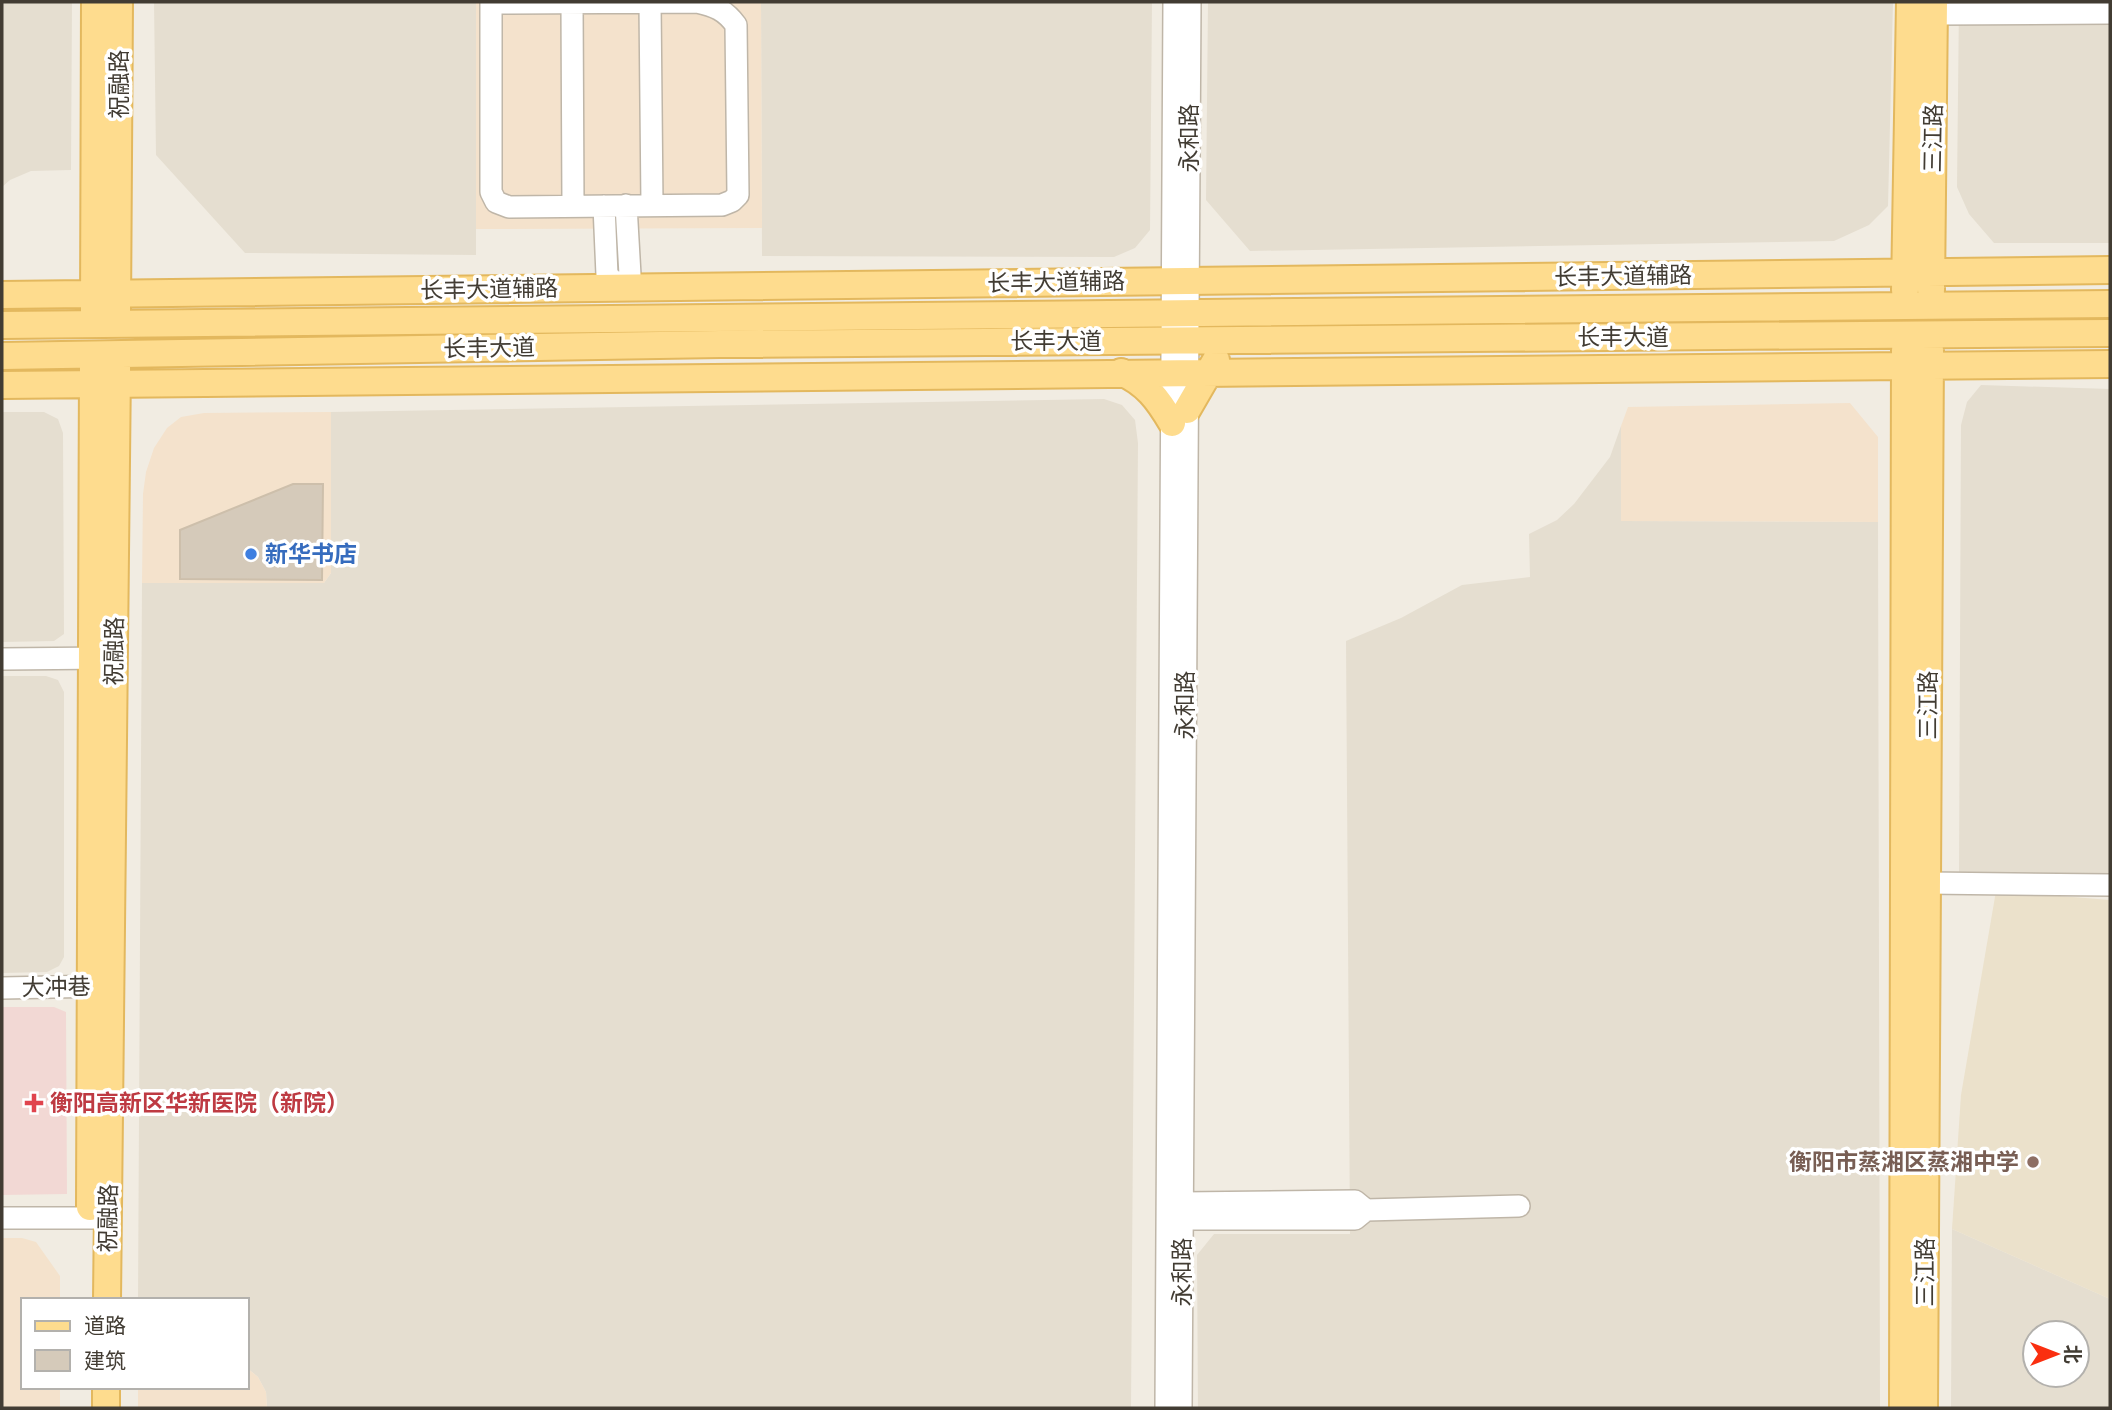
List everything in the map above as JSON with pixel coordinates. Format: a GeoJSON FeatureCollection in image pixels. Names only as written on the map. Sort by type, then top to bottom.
{"type":"FeatureCollection","features":[{"type":"Feature","properties":{"kind":"main road","name":"祝融路"},"geometry":{"type":"LineString","coordinates":[[90,1298],[99,1218],[106,293],[95,2]]}},
{"type":"Feature","properties":{"kind":"main road","name":"祝融路"},"geometry":{"type":"LineString","coordinates":[[106,239],[119,2]]}},
{"type":"Feature","properties":{"kind":"main road","name":"三江路"},"geometry":{"type":"LineString","coordinates":[[1903,1408],[1918,366],[1910,2]]}},
{"type":"Feature","properties":{"kind":"main road","name":"三江路"},"geometry":{"type":"LineString","coordinates":[[1918,272],[1934,8]]}},
{"type":"Feature","properties":{"kind":"main road"},"geometry":{"type":"LineString","coordinates":[[33,325],[67,294],[106,239],[144,280],[175,293]]}},
{"type":"Feature","properties":{"kind":"main road","name":"长丰大道辅路"},"geometry":{"type":"LineString","coordinates":[[2,295],[2110,270]]}},
{"type":"Feature","properties":{"kind":"main road"},"geometry":{"type":"LineString","coordinates":[[620,287],[621,345]]}},
{"type":"Feature","properties":{"kind":"main road","name":"长丰大道"},"geometry":{"type":"LineString","coordinates":[[2,325],[2110,304]]}},
{"type":"Feature","properties":{"kind":"main road","name":"长丰大道"},"geometry":{"type":"LineString","coordinates":[[2,356],[621,345],[2110,333]]}},
{"type":"Feature","properties":{"kind":"main road"},"geometry":{"type":"LineString","coordinates":[[1121,372],[1138,380],[1179,416],[1190,371],[1227,340]]}},
{"type":"Feature","properties":{"kind":"main road"},"geometry":{"type":"LineString","coordinates":[[839,343],[839,376]]}},
{"type":"Feature","properties":{"kind":"main road"},"geometry":{"type":"LineString","coordinates":[[42,384],[67,395],[105,433],[184,353]]}},
{"type":"Feature","properties":{"kind":"main road"},"geometry":{"type":"LineString","coordinates":[[2,384],[2110,364]]}},
{"type":"Feature","properties":{"kind":"main road","name":"三江路"},"geometry":{"type":"LineString","coordinates":[[1918,366],[1927,883],[1924,1408]]}},
{"type":"Feature","properties":{"kind":"main road","name":"祝融路"},"geometry":{"type":"LineString","coordinates":[[99,1218],[107,1298]]}},
{"type":"Feature","properties":{"kind":"main road"},"geometry":{"type":"LineString","coordinates":[[89,1389],[89,1408]]}},
{"type":"Feature","properties":{"kind":"main road"},"geometry":{"type":"LineString","coordinates":[[106,1389],[106,1408]]}},
{"type":"Feature","properties":{"kind":"street"},"geometry":{"type":"LineString","coordinates":[[491,2],[572,3],[697,2],[716,6],[736,25],[740,184],[738,195],[732,201],[722,205],[615,206],[509,206],[496,202],[491,192],[491,2]]}},
{"type":"Feature","properties":{"kind":"street","name":"永和路"},"geometry":{"type":"LineString","coordinates":[[1174,2],[1180,340],[1190,371],[1179,416],[1178,1211],[1181,1408]]}},
{"type":"Feature","properties":{"kind":"street","name":"永和路"},"geometry":{"type":"LineString","coordinates":[[1180,281],[1190,2]]}},
{"type":"Feature","properties":{"kind":"street"},"geometry":{"type":"LineString","coordinates":[[572,3],[573,206]]}},
{"type":"Feature","properties":{"kind":"street"},"geometry":{"type":"LineString","coordinates":[[650,3],[652,205]]}},
{"type":"Feature","properties":{"kind":"street"},"geometry":{"type":"LineString","coordinates":[[1934,8],[2110,13]]}},
{"type":"Feature","properties":{"kind":"street"},"geometry":{"type":"LineString","coordinates":[[615,206],[629,275],[620,287]]}},
{"type":"Feature","properties":{"kind":"street"},"geometry":{"type":"LineString","coordinates":[[2,659],[103,658]]}},
{"type":"Feature","properties":{"kind":"street"},"geometry":{"type":"LineString","coordinates":[[1927,883],[2110,885]]}},
{"type":"Feature","properties":{"kind":"street","name":"大冲巷"},"geometry":{"type":"LineString","coordinates":[[2,988],[101,986]]}},
{"type":"Feature","properties":{"kind":"street"},"geometry":{"type":"LineString","coordinates":[[1178,1211],[1354,1219],[1366,1210],[1519,1206]]}},
{"type":"Feature","properties":{"kind":"street","name":"永和路"},"geometry":{"type":"LineString","coordinates":[[1166,1408],[1178,1211]]}},
{"type":"Feature","properties":{"kind":"street"},"geometry":{"type":"LineString","coordinates":[[2,1218],[99,1218]]}},
{"type":"Feature","properties":{"kind":"shaded area"},"geometry":{"type":"Polygon","coordinates":[[[2,2],[72,2],[71,170],[31,171],[10,180],[2,187],[2,2]]]}},
{"type":"Feature","properties":{"kind":"shaded area"},"geometry":{"type":"Polygon","coordinates":[[[154,2],[476,2],[476,255],[245,253],[156,155],[154,2]]]}},
{"type":"Feature","properties":{"kind":"shaded area"},"geometry":{"type":"Polygon","coordinates":[[[476,2],[761,2],[762,228],[476,229],[476,2]]]}},
{"type":"Feature","properties":{"kind":"shaded area"},"geometry":{"type":"Polygon","coordinates":[[[761,2],[1152,2],[1150,230],[1135,248],[1114,257],[762,256],[761,2]]]}},
{"type":"Feature","properties":{"kind":"shaded area"},"geometry":{"type":"Polygon","coordinates":[[[1208,2],[1893,2],[1888,206],[1869,225],[1834,241],[1250,251],[1206,200],[1208,2]]]}},
{"type":"Feature","properties":{"kind":"shaded area"},"geometry":{"type":"Polygon","coordinates":[[[1959,2],[2110,2],[2110,243],[1994,243],[1969,214],[1957,187],[1959,2]]]}},
{"type":"Feature","properties":{"kind":"shaded area"},"geometry":{"type":"Polygon","coordinates":[[[1981,385],[2110,389],[2110,873],[1959,877],[1961,425],[1967,402],[1981,385]]]}},
{"type":"Feature","properties":{"kind":"shaded area"},"geometry":{"type":"Polygon","coordinates":[[[1104,399],[1122,405],[1135,420],[1138,443],[1131,1408],[267,1408],[266,1392],[258,1377],[248,1369],[248,1298],[138,1298],[142,583],[324,583],[331,573],[331,412],[1104,399]]]}},
{"type":"Feature","properties":{"kind":"shaded area"},"geometry":{"type":"Polygon","coordinates":[[[1850,403],[1878,437],[1878,522],[1621,521],[1621,426],[1628,407],[1850,403]]]}},
{"type":"Feature","properties":{"kind":"shaded area"},"geometry":{"type":"Polygon","coordinates":[[[2,412],[44,412],[58,419],[63,433],[64,634],[54,641],[2,642],[2,412]]]}},
{"type":"Feature","properties":{"kind":"shaded area"},"geometry":{"type":"Polygon","coordinates":[[[331,412],[331,573],[324,583],[142,583],[143,494],[146,472],[154,448],[167,428],[181,417],[204,413],[331,412]]]}},
{"type":"Feature","properties":{"kind":"shaded area"},"geometry":{"type":"Polygon","coordinates":[[[1621,426],[1621,521],[1878,522],[1880,1408],[1198,1408],[1197,1255],[1214,1234],[1350,1234],[1346,641],[1401,618],[1462,585],[1530,577],[1529,534],[1557,520],[1574,504],[1610,457],[1621,426]]]}},
{"type":"Feature","properties":{"kind":"shaded area"},"geometry":{"type":"Polygon","coordinates":[[[2,676],[46,676],[58,680],[64,692],[64,957],[59,966],[47,972],[2,973],[2,676]]]}},
{"type":"Feature","properties":{"kind":"shaded area","name":"衡阳市蒸湘区蒸湘中学"},"geometry":{"type":"Polygon","coordinates":[[[1996,891],[2110,900],[2110,1299],[1952,1229],[1961,1095],[1996,891]]]}},
{"type":"Feature","properties":{"kind":"shaded area","name":"衡阳高新区华新医院（新院）"},"geometry":{"type":"Polygon","coordinates":[[[2,1007],[54,1007],[66,1012],[67,1194],[2,1195],[2,1007]]]}},
{"type":"Feature","properties":{"kind":"shaded area"},"geometry":{"type":"Polygon","coordinates":[[[1952,1229],[2110,1299],[2110,1408],[1951,1408],[1952,1229]]]}},
{"type":"Feature","properties":{"kind":"shaded area"},"geometry":{"type":"Polygon","coordinates":[[[2,1238],[22,1238],[36,1242],[60,1276],[60,1298],[21,1298],[21,1389],[60,1389],[60,1408],[2,1408],[2,1238]]]}},
{"type":"Feature","properties":{"kind":"shaded area"},"geometry":{"type":"Polygon","coordinates":[[[248,1369],[258,1377],[266,1392],[267,1408],[138,1408],[138,1390],[248,1389],[248,1369]]]}},
{"type":"Feature","properties":{"kind":"building","name":"新华书店"},"geometry":{"type":"Polygon","coordinates":[[[293,484],[323,484],[322,580],[180,579],[180,530],[293,484]]]}},
{"type":"Feature","properties":{"kind":"place","name":"新华书店"},"geometry":{"type":"Point","coordinates":[251,554]}},
{"type":"Feature","properties":{"kind":"place","name":"衡阳高新区华新医院（新院）"},"geometry":{"type":"Point","coordinates":[34,1103]}},
{"type":"Feature","properties":{"kind":"place","name":"衡阳市蒸湘区蒸湘中学"},"geometry":{"type":"Point","coordinates":[2033,1162]}}]}
